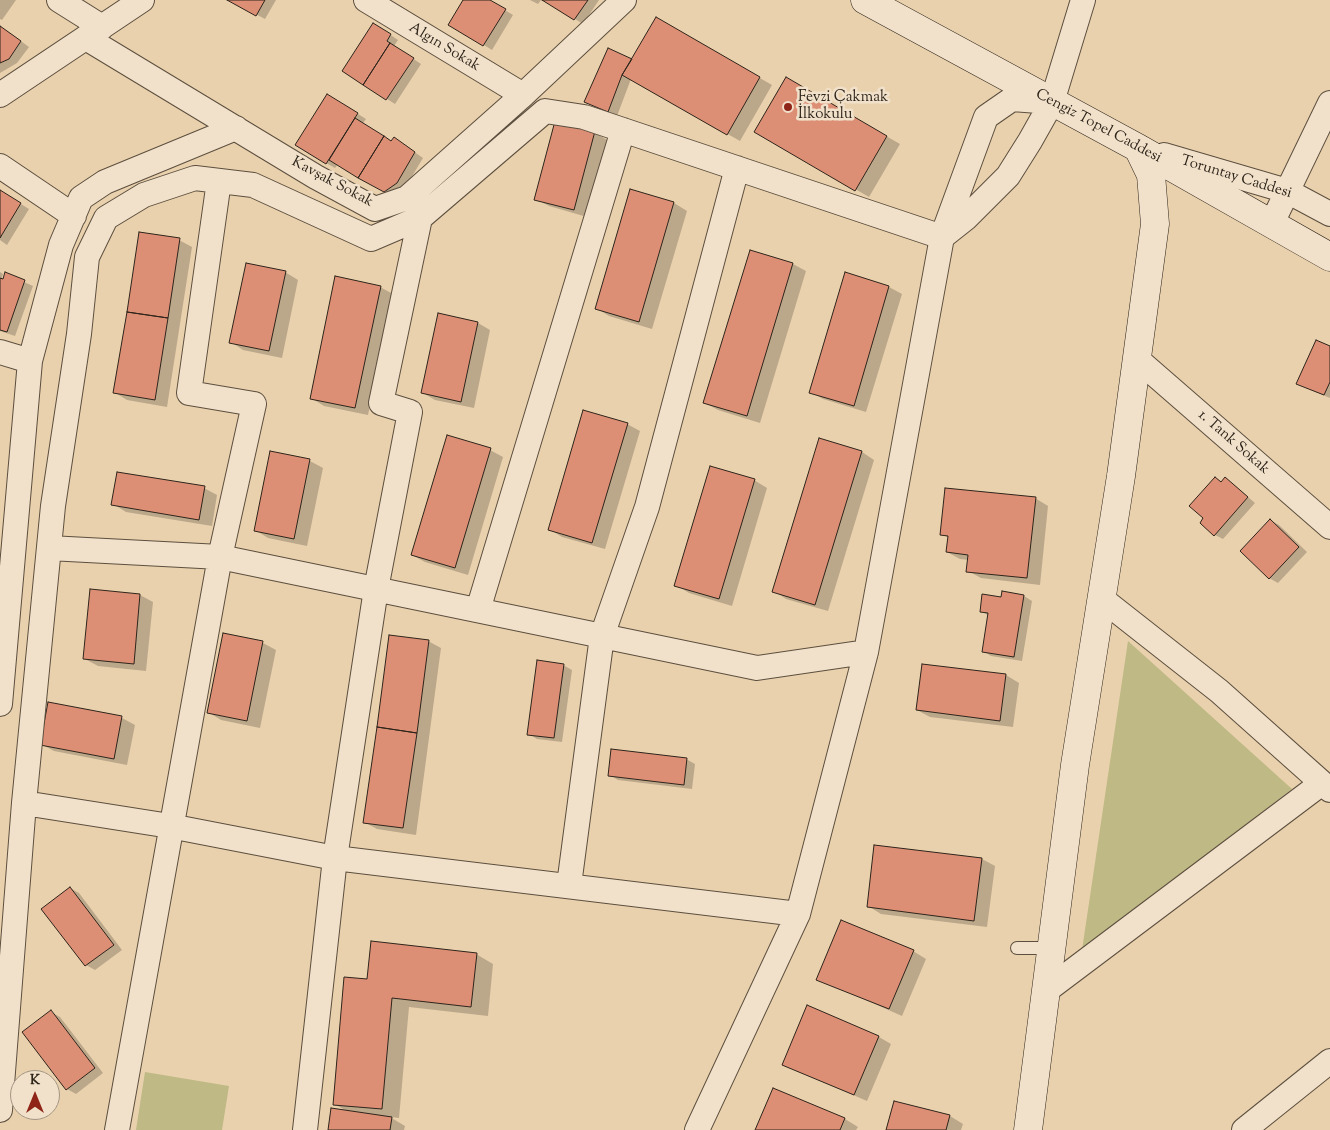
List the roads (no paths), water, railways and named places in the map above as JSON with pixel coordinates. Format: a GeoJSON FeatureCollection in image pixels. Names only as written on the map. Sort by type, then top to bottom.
{"type":"FeatureCollection","features":[{"type":"Feature","properties":{"kind":"street","name":"Kavşak Sokak"},"geometry":{"type":"LineString","coordinates":[[60,0],[94,32],[236,128],[316,177],[375,208],[407,198],[523,95],[624,0]]}},
{"type":"Feature","properties":{"kind":"street"},"geometry":{"type":"LineString","coordinates":[[0,95],[142,0]]}},
{"type":"Feature","properties":{"kind":"street","name":"Algın Sokak"},"geometry":{"type":"LineString","coordinates":[[366,0],[523,95]]}},
{"type":"Feature","properties":{"kind":"street","name":"Cengiz Topel Caddesi"},"geometry":{"type":"LineString","coordinates":[[865,0],[1138,148],[1330,257]]}},
{"type":"Feature","properties":{"kind":"street"},"geometry":{"type":"LineString","coordinates":[[942,237],[966,218],[1008,176],[1030,141],[1052,102],[1083,0]]}},
{"type":"Feature","properties":{"kind":"street"},"geometry":{"type":"LineString","coordinates":[[697,1130],[798,914],[866,652],[942,237],[986,117],[1012,99],[1052,102]]}},
{"type":"Feature","properties":{"kind":"street"},"geometry":{"type":"LineString","coordinates":[[1272,223],[1330,103]]}},
{"type":"Feature","properties":{"kind":"street"},"geometry":{"type":"LineString","coordinates":[[0,1110],[24,803],[50,548],[87,256],[106,218],[144,195],[195,178],[253,185],[371,239],[420,218],[544,111],[584,117],[942,237]]}},
{"type":"Feature","properties":{"kind":"street"},"geometry":{"type":"LineString","coordinates":[[0,704],[8,496],[30,362],[61,245],[82,198],[105,182],[236,128]]}},
{"type":"Feature","properties":{"kind":"street"},"geometry":{"type":"LineString","coordinates":[[478,610],[623,130]]}},
{"type":"Feature","properties":{"kind":"street"},"geometry":{"type":"LineString","coordinates":[[1028,1130],[1075,765],[1102,599],[1155,224],[1151,175],[1138,148]]}},
{"type":"Feature","properties":{"kind":"street","name":"Toruntay Caddesi"},"geometry":{"type":"LineString","coordinates":[[1138,148],[1287,191],[1330,214]]}},
{"type":"Feature","properties":{"kind":"street"},"geometry":{"type":"LineString","coordinates":[[0,166],[74,216]]}},
{"type":"Feature","properties":{"kind":"street"},"geometry":{"type":"LineString","coordinates":[[569,885],[602,636],[647,506],[737,168]]}},
{"type":"Feature","properties":{"kind":"street"},"geometry":{"type":"LineString","coordinates":[[116,1130],[220,557],[254,404],[189,393],[219,181]]}},
{"type":"Feature","properties":{"kind":"street"},"geometry":{"type":"LineString","coordinates":[[305,1130],[335,858],[376,589],[410,412],[381,403],[420,218]]}},
{"type":"Feature","properties":{"kind":"street"},"geometry":{"type":"LineString","coordinates":[[0,352],[30,362]]}},
{"type":"Feature","properties":{"kind":"street","name":"1. Tank Sokak"},"geometry":{"type":"LineString","coordinates":[[1137,359],[1330,527]]}},
{"type":"Feature","properties":{"kind":"street"},"geometry":{"type":"LineString","coordinates":[[50,548],[220,557],[756,668],[866,652]]}},
{"type":"Feature","properties":{"kind":"street"},"geometry":{"type":"LineString","coordinates":[[1046,990],[1326,786],[1219,691],[1102,599]]}},
{"type":"Feature","properties":{"kind":"street"},"geometry":{"type":"LineString","coordinates":[[24,803],[170,826],[335,858],[798,914]]}},
{"type":"Feature","properties":{"kind":"street"},"geometry":{"type":"LineString","coordinates":[[1244,1130],[1330,1061]]}},
{"type":"Feature","properties":{"kind":"lane"},"geometry":{"type":"LineString","coordinates":[[1017,948],[1052,948]]}},
{"type":"Feature","properties":{"kind":"place","name":"Fevzi Çakmak İlkokulu"},"geometry":{"type":"Point","coordinates":[788,107]}}]}
